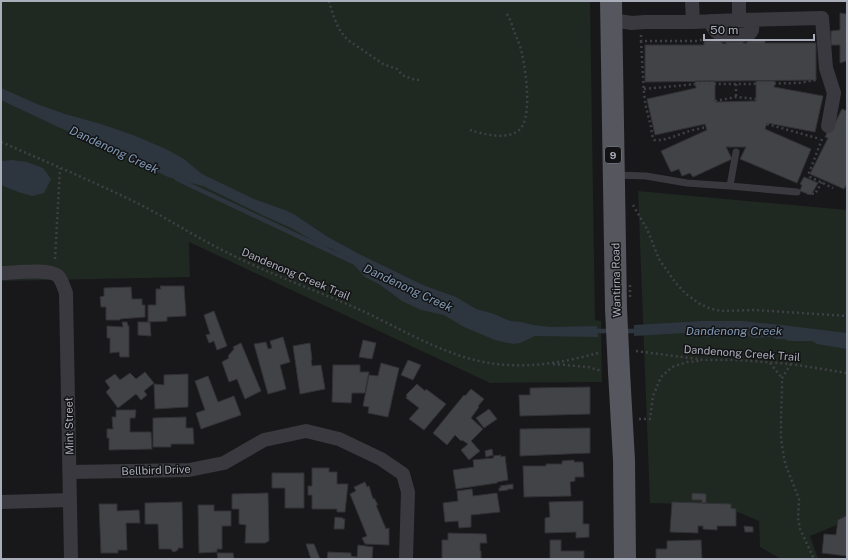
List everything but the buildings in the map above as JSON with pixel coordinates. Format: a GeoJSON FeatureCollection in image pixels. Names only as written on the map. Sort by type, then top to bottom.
{"type":"FeatureCollection","features":[{"type":"Feature","properties":{"kind":"main road","name":"Wantirna Road"},"geometry":{"type":"LineString","coordinates":[[611,11],[616,308],[612,372],[624,460],[625,559]]}},
{"type":"Feature","properties":{"kind":"street"},"geometry":{"type":"LineString","coordinates":[[692,1],[693,22]]}},
{"type":"Feature","properties":{"kind":"street"},"geometry":{"type":"LineString","coordinates":[[738,1],[739,20]]}},
{"type":"Feature","properties":{"kind":"street"},"geometry":{"type":"LineString","coordinates":[[611,11],[632,23],[693,22],[714,27],[724,36],[744,36],[750,34],[753,20]]}},
{"type":"Feature","properties":{"kind":"street"},"geometry":{"type":"LineString","coordinates":[[714,27],[739,20],[822,18],[826,68],[834,93],[828,126]]}},
{"type":"Feature","properties":{"kind":"street","name":"Mint Street"},"geometry":{"type":"LineString","coordinates":[[1,273],[45,271],[53,273],[59,276],[66,293],[71,559]]}},
{"type":"Feature","properties":{"kind":"street","name":"Bellbird Drive"},"geometry":{"type":"LineString","coordinates":[[70,472],[189,470],[224,463],[264,440],[306,431],[339,439],[381,459],[404,474],[408,492],[406,559]]}},
{"type":"Feature","properties":{"kind":"street"},"geometry":{"type":"LineString","coordinates":[[1,502],[70,500]]}},
{"type":"Feature","properties":{"kind":"lane"},"geometry":{"type":"LineString","coordinates":[[730,186],[736,152]]}},
{"type":"Feature","properties":{"kind":"lane"},"geometry":{"type":"LineString","coordinates":[[614,175],[646,176],[686,183],[797,192]]}},
{"type":"Feature","properties":{"kind":"path"},"geometry":{"type":"LineString","coordinates":[[329,1],[337,24],[344,37],[383,64],[397,69],[402,75],[419,80]]}},
{"type":"Feature","properties":{"kind":"path"},"geometry":{"type":"LineString","coordinates":[[470,130],[477,133],[491,135],[508,135],[517,132],[525,120],[527,81],[525,67],[518,41],[505,12]]}},
{"type":"Feature","properties":{"kind":"path"},"geometry":{"type":"LineString","coordinates":[[641,22],[644,89],[646,107],[654,140],[667,139],[682,133],[706,127]]}},
{"type":"Feature","properties":{"kind":"path"},"geometry":{"type":"LineString","coordinates":[[641,41],[698,41],[714,27]]}},
{"type":"Feature","properties":{"kind":"path"},"geometry":{"type":"LineString","coordinates":[[644,89],[696,84],[799,83],[817,80],[817,61],[825,57]]}},
{"type":"Feature","properties":{"kind":"path"},"geometry":{"type":"LineString","coordinates":[[736,84],[736,97]]}},
{"type":"Feature","properties":{"kind":"path"},"geometry":{"type":"LineString","coordinates":[[715,101],[736,97],[756,99]]}},
{"type":"Feature","properties":{"kind":"path"},"geometry":{"type":"LineString","coordinates":[[767,124],[822,139]]}},
{"type":"Feature","properties":{"kind":"path"},"geometry":{"type":"LineString","coordinates":[[828,126],[809,173],[810,177],[833,188]]}},
{"type":"Feature","properties":{"kind":"path","name":"Dandenong Creek Trail"},"geometry":{"type":"LineString","coordinates":[[1,142],[108,189],[226,252],[278,276],[355,308],[432,345],[456,354],[495,364],[538,365],[598,353]]}},
{"type":"Feature","properties":{"kind":"path"},"geometry":{"type":"LineString","coordinates":[[55,259],[60,168]]}},
{"type":"Feature","properties":{"kind":"path"},"geometry":{"type":"LineString","coordinates":[[797,192],[815,194],[822,182]]}},
{"type":"Feature","properties":{"kind":"path"},"geometry":{"type":"LineString","coordinates":[[633,204],[647,230],[659,259],[686,294],[700,304],[711,309],[722,310],[755,310],[847,316]]}},
{"type":"Feature","properties":{"kind":"path","name":"Dandenong Creek Trail"},"geometry":{"type":"LineString","coordinates":[[636,351],[705,360],[736,360],[791,364],[847,373]]}},
{"type":"Feature","properties":{"kind":"path"},"geometry":{"type":"LineString","coordinates":[[635,418],[650,419],[653,396],[661,377],[672,367],[687,362],[705,360]]}},
{"type":"Feature","properties":{"kind":"path"},"geometry":{"type":"LineString","coordinates":[[769,362],[782,378]]}},
{"type":"Feature","properties":{"kind":"path"},"geometry":{"type":"LineString","coordinates":[[551,363],[588,367],[612,372]]}},
{"type":"Feature","properties":{"kind":"path"},"geometry":{"type":"LineString","coordinates":[[791,364],[782,378],[781,429],[784,458],[800,499],[798,518],[800,529],[814,559]]}},
{"type":"Feature","properties":{"kind":"shaded area"},"geometry":{"type":"Polygon","coordinates":[[[1,1],[590,1],[595,320],[601,321],[602,382],[490,383],[189,242],[190,277],[1,281],[1,1]]]}},
{"type":"Feature","properties":{"kind":"shaded area"},"geometry":{"type":"Polygon","coordinates":[[[638,191],[847,210],[847,521],[810,536],[818,559],[781,559],[760,547],[759,521],[721,505],[650,503],[638,191]]]}},
{"type":"Feature","properties":{"kind":"water"},"geometry":{"type":"Polygon","coordinates":[[[1,88],[37,104],[133,135],[166,149],[184,159],[202,174],[254,199],[285,210],[328,237],[359,254],[423,285],[456,297],[476,309],[494,314],[510,321],[533,325],[551,327],[597,326],[598,337],[535,336],[520,343],[514,344],[495,340],[464,327],[444,315],[421,310],[402,301],[379,284],[365,277],[341,254],[332,249],[319,244],[291,228],[203,186],[168,177],[1,100],[1,88]]]}},
{"type":"Feature","properties":{"kind":"water"},"geometry":{"type":"Polygon","coordinates":[[[12,160],[27,162],[43,168],[51,179],[44,193],[32,196],[1,185],[1,161],[12,160]]]}},
{"type":"Feature","properties":{"kind":"water"},"geometry":{"type":"Polygon","coordinates":[[[702,321],[742,321],[847,333],[847,349],[817,344],[812,341],[789,341],[772,337],[754,338],[747,335],[704,337],[695,333],[685,333],[634,336],[634,325],[702,321]]]}},
{"type":"Feature","properties":{"kind":"waterway","name":"Dandenong Creek"},"geometry":{"type":"LineString","coordinates":[[177,179],[353,262]]}},
{"type":"Feature","properties":{"kind":"waterway","name":"Dandenong Creek"},"geometry":{"type":"LineString","coordinates":[[591,331],[612,331]]}},
{"type":"Feature","properties":{"kind":"waterway","name":"Dandenong Creek"},"geometry":{"type":"LineString","coordinates":[[623,331],[640,331]]}}]}
